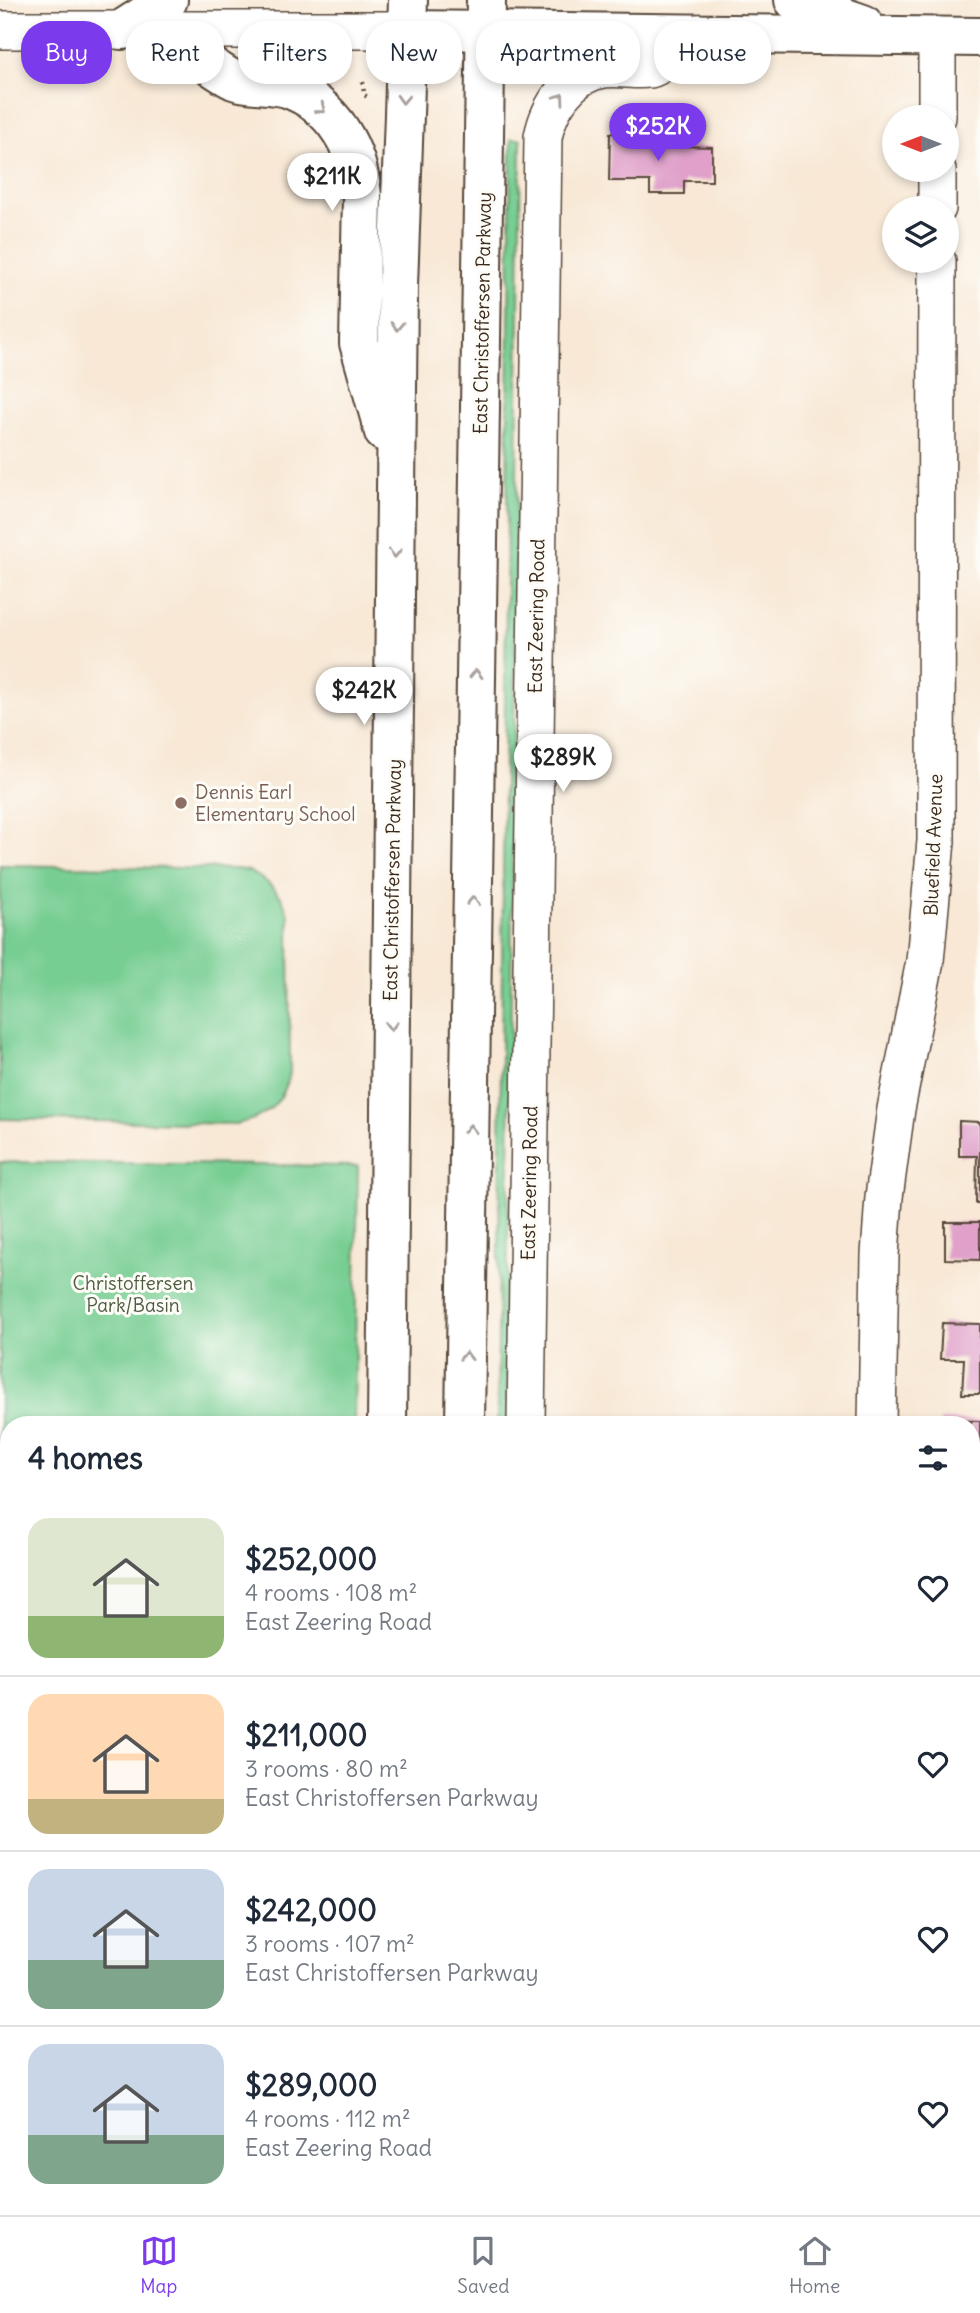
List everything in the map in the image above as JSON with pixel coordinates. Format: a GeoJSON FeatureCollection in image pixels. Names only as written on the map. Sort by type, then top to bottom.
{"type":"FeatureCollection","features":[{"type":"Feature","properties":{"kind":"street"},"geometry":{"type":"LineString","coordinates":[[794,0],[895,35]]}},
{"type":"Feature","properties":{"kind":"street"},"geometry":{"type":"LineString","coordinates":[[0,30],[147,20],[407,15],[486,15],[654,29]]}},
{"type":"Feature","properties":{"kind":"street","name":"East Christoffersen Parkway"},"geometry":{"type":"LineString","coordinates":[[387,1416],[398,286],[407,15]]}},
{"type":"Feature","properties":{"kind":"street","name":"East Christoffersen Parkway"},"geometry":{"type":"LineString","coordinates":[[465,1416],[486,15]]}},
{"type":"Feature","properties":{"kind":"street"},"geometry":{"type":"LineString","coordinates":[[147,20],[236,80],[270,85],[302,95],[333,119],[345,136],[360,174],[362,196],[359,343],[396,476]]}},
{"type":"Feature","properties":{"kind":"street"},"geometry":{"type":"LineString","coordinates":[[771,34],[980,37]]}},
{"type":"Feature","properties":{"kind":"street"},"geometry":{"type":"LineString","coordinates":[[937,36],[937,105]]}},
{"type":"Feature","properties":{"kind":"street","name":"East Zeering Road"},"geometry":{"type":"LineString","coordinates":[[526,1416],[541,162],[545,124],[557,101],[574,82],[607,68],[654,67]]}},
{"type":"Feature","properties":{"kind":"street","name":"Bluefield Avenue"},"geometry":{"type":"LineString","coordinates":[[877,1416],[880,1255],[884,1197],[896,1109],[925,961],[936,841],[937,273]]}},
{"type":"Feature","properties":{"kind":"green space"},"geometry":{"type":"Polygon","coordinates":[[[511,139],[521,139],[506,1416],[497,1416],[511,139]]]}},
{"type":"Feature","properties":{"kind":"green space"},"geometry":{"type":"Polygon","coordinates":[[[0,865],[238,869],[249,871],[267,882],[281,897],[289,915],[290,1072],[284,1092],[272,1107],[256,1118],[236,1124],[0,1119],[0,865]]]}},
{"type":"Feature","properties":{"kind":"green space","name":"Christoffersen Park/Basin"},"geometry":{"type":"Polygon","coordinates":[[[0,1162],[358,1166],[354,1416],[0,1416],[0,1162]]]}},
{"type":"Feature","properties":{"kind":"building"},"geometry":{"type":"Polygon","coordinates":[[[610,133],[647,134],[647,140],[679,140],[679,146],[712,147],[712,181],[684,181],[684,194],[650,194],[650,181],[609,181],[610,133]]]}},
{"type":"Feature","properties":{"kind":"building"},"geometry":{"type":"Polygon","coordinates":[[[959,1121],[980,1122],[980,1203],[976,1203],[977,1156],[959,1156],[959,1121]]]}},
{"type":"Feature","properties":{"kind":"building"},"geometry":{"type":"Polygon","coordinates":[[[945,1222],[980,1222],[980,1260],[945,1259],[945,1222]]]}},
{"type":"Feature","properties":{"kind":"building"},"geometry":{"type":"Polygon","coordinates":[[[942,1323],[980,1324],[980,1394],[962,1394],[964,1359],[940,1359],[942,1323]]]}},
{"type":"Feature","properties":{"kind":"place","name":"Dennis Earl Elementary School"},"geometry":{"type":"Point","coordinates":[181,803]}}]}
